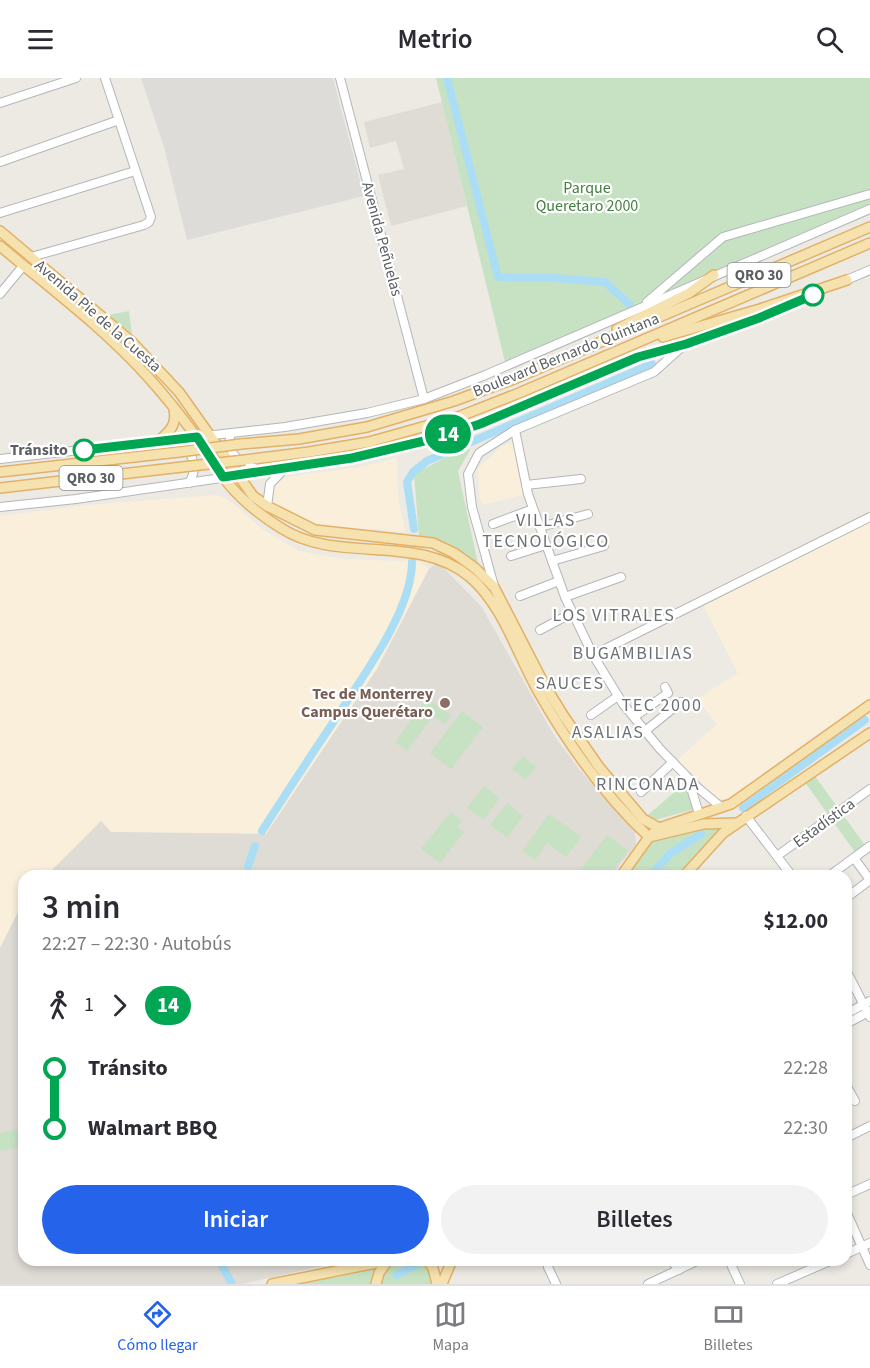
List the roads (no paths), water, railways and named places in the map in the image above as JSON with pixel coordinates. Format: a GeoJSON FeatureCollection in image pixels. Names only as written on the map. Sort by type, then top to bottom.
{"type":"FeatureCollection","features":[{"type":"Feature","properties":{"kind":"main road","name":"Boulevard Bernardo Quintana"},"geometry":{"type":"LineString","coordinates":[[0,472],[299,439],[368,427],[453,401],[514,379],[585,349],[642,314],[870,227]]}},
{"type":"Feature","properties":{"kind":"main road","name":"Avenida Pie de la Cuesta"},"geometry":{"type":"LineString","coordinates":[[0,231],[144,354],[179,392],[211,436],[238,475],[249,499]]}},
{"type":"Feature","properties":{"kind":"main road","name":"Boulevard Bernardo Quintana"},"geometry":{"type":"LineString","coordinates":[[0,488],[339,447],[416,430],[509,398],[657,337],[870,243]]}},
{"type":"Feature","properties":{"kind":"main road","name":"Avenida Pie de la Cuesta"},"geometry":{"type":"LineString","coordinates":[[0,246],[122,350],[197,437],[223,477],[249,499]]}},
{"type":"Feature","properties":{"kind":"main road"},"geometry":{"type":"LineString","coordinates":[[642,314],[689,294],[714,276]]}},
{"type":"Feature","properties":{"kind":"main road"},"geometry":{"type":"LineString","coordinates":[[657,337],[760,309],[847,280]]}},
{"type":"Feature","properties":{"kind":"main road"},"geometry":{"type":"LineString","coordinates":[[160,440],[174,425],[176,418],[174,409]]}},
{"type":"Feature","properties":{"kind":"main road"},"geometry":{"type":"LineString","coordinates":[[249,499],[315,530],[433,543],[454,553],[475,568],[494,587],[562,715],[615,786],[643,819],[659,828]]}},
{"type":"Feature","properties":{"kind":"main road"},"geometry":{"type":"LineString","coordinates":[[249,499],[282,529],[299,538],[320,544],[431,555],[469,577],[486,593],[562,732],[592,772],[649,837]]}},
{"type":"Feature","properties":{"kind":"main road"},"geometry":{"type":"LineString","coordinates":[[625,870],[649,837],[659,828],[731,804],[869,709]]}},
{"type":"Feature","properties":{"kind":"main road"},"geometry":{"type":"LineString","coordinates":[[689,870],[715,839],[870,733]]}},
{"type":"Feature","properties":{"kind":"main road"},"geometry":{"type":"LineString","coordinates":[[649,837],[704,824],[736,824]]}},
{"type":"Feature","properties":{"kind":"main road"},"geometry":{"type":"LineString","coordinates":[[272,1284],[362,1266]]}},
{"type":"Feature","properties":{"kind":"main road"},"geometry":{"type":"LineString","coordinates":[[376,1284],[384,1266]]}},
{"type":"Feature","properties":{"kind":"main road"},"geometry":{"type":"LineString","coordinates":[[432,1266],[437,1284]]}},
{"type":"Feature","properties":{"kind":"main road"},"geometry":{"type":"LineString","coordinates":[[442,1284],[450,1266]]}},
{"type":"Feature","properties":{"kind":"street"},"geometry":{"type":"LineString","coordinates":[[0,103],[76,78]]}},
{"type":"Feature","properties":{"kind":"street"},"geometry":{"type":"LineString","coordinates":[[31,257],[149,222],[151,217],[105,78]]}},
{"type":"Feature","properties":{"kind":"street","name":"Avenida Peñuelas"},"geometry":{"type":"LineString","coordinates":[[340,78],[424,399]]}},
{"type":"Feature","properties":{"kind":"street"},"geometry":{"type":"LineString","coordinates":[[0,162],[119,120]]}},
{"type":"Feature","properties":{"kind":"street"},"geometry":{"type":"LineString","coordinates":[[0,213],[135,171]]}},
{"type":"Feature","properties":{"kind":"street"},"geometry":{"type":"LineString","coordinates":[[642,314],[725,235],[870,194]]}},
{"type":"Feature","properties":{"kind":"street"},"geometry":{"type":"LineString","coordinates":[[714,276],[870,209]]}},
{"type":"Feature","properties":{"kind":"street"},"geometry":{"type":"LineString","coordinates":[[0,294],[24,266]]}},
{"type":"Feature","properties":{"kind":"street"},"geometry":{"type":"LineString","coordinates":[[0,507],[266,472],[358,457],[441,437],[480,424],[638,357],[686,344],[759,318],[870,270]]}},
{"type":"Feature","properties":{"kind":"street"},"geometry":{"type":"LineString","coordinates":[[0,459],[285,427],[367,413],[424,399],[629,322]]}},
{"type":"Feature","properties":{"kind":"street"},"geometry":{"type":"LineString","coordinates":[[494,587],[472,507],[468,474],[480,453],[515,430],[654,372],[686,344]]}},
{"type":"Feature","properties":{"kind":"street"},"geometry":{"type":"LineString","coordinates":[[515,430],[526,485],[546,545],[565,597],[593,655],[618,696],[645,731],[689,779],[721,807]]}},
{"type":"Feature","properties":{"kind":"street"},"geometry":{"type":"LineString","coordinates":[[231,433],[229,446],[243,465],[266,472]]}},
{"type":"Feature","properties":{"kind":"street"},"geometry":{"type":"LineString","coordinates":[[176,438],[183,443],[192,457],[195,474],[189,483]]}},
{"type":"Feature","properties":{"kind":"street"},"geometry":{"type":"LineString","coordinates":[[267,506],[270,484],[284,469]]}},
{"type":"Feature","properties":{"kind":"street"},"geometry":{"type":"LineString","coordinates":[[526,485],[581,479]]}},
{"type":"Feature","properties":{"kind":"street"},"geometry":{"type":"LineString","coordinates":[[493,524],[534,509]]}},
{"type":"Feature","properties":{"kind":"street"},"geometry":{"type":"LineString","coordinates":[[540,527],[588,514]]}},
{"type":"Feature","properties":{"kind":"street"},"geometry":{"type":"LineString","coordinates":[[593,655],[870,517]]}},
{"type":"Feature","properties":{"kind":"street"},"geometry":{"type":"LineString","coordinates":[[512,556],[546,545]]}},
{"type":"Feature","properties":{"kind":"street"},"geometry":{"type":"LineString","coordinates":[[552,561],[604,546]]}},
{"type":"Feature","properties":{"kind":"street"},"geometry":{"type":"LineString","coordinates":[[565,597],[621,577]]}},
{"type":"Feature","properties":{"kind":"street"},"geometry":{"type":"LineString","coordinates":[[520,596],[559,581]]}},
{"type":"Feature","properties":{"kind":"street"},"geometry":{"type":"LineString","coordinates":[[540,630],[572,613]]}},
{"type":"Feature","properties":{"kind":"street"},"geometry":{"type":"LineString","coordinates":[[634,717],[668,693],[665,687]]}},
{"type":"Feature","properties":{"kind":"street"},"geometry":{"type":"LineString","coordinates":[[591,715],[618,696]]}},
{"type":"Feature","properties":{"kind":"street"},"geometry":{"type":"LineString","coordinates":[[645,731],[681,702]]}},
{"type":"Feature","properties":{"kind":"street"},"geometry":{"type":"LineString","coordinates":[[641,792],[673,762]]}},
{"type":"Feature","properties":{"kind":"street"},"geometry":{"type":"LineString","coordinates":[[689,779],[699,814]]}},
{"type":"Feature","properties":{"kind":"street","name":"Estadística"},"geometry":{"type":"LineString","coordinates":[[777,856],[870,789]]}},
{"type":"Feature","properties":{"kind":"street"},"geometry":{"type":"LineString","coordinates":[[746,816],[788,870]]}},
{"type":"Feature","properties":{"kind":"street"},"geometry":{"type":"LineString","coordinates":[[837,870],[870,846]]}},
{"type":"Feature","properties":{"kind":"street"},"geometry":{"type":"LineString","coordinates":[[852,894],[870,880],[854,858]]}},
{"type":"Feature","properties":{"kind":"street"},"geometry":{"type":"LineString","coordinates":[[852,979],[867,1003],[869,1014],[852,1021]]}},
{"type":"Feature","properties":{"kind":"street"},"geometry":{"type":"LineString","coordinates":[[852,1011],[867,1003]]}},
{"type":"Feature","properties":{"kind":"street"},"geometry":{"type":"LineString","coordinates":[[852,1096],[855,1101]]}},
{"type":"Feature","properties":{"kind":"street"},"geometry":{"type":"LineString","coordinates":[[852,1135],[870,1126]]}},
{"type":"Feature","properties":{"kind":"street"},"geometry":{"type":"LineString","coordinates":[[852,1192],[870,1184]]}},
{"type":"Feature","properties":{"kind":"street"},"geometry":{"type":"LineString","coordinates":[[852,1221],[866,1245],[870,1265]]}},
{"type":"Feature","properties":{"kind":"street"},"geometry":{"type":"LineString","coordinates":[[852,1251],[866,1245]]}},
{"type":"Feature","properties":{"kind":"street"},"geometry":{"type":"LineString","coordinates":[[676,1266],[679,1269]]}},
{"type":"Feature","properties":{"kind":"street"},"geometry":{"type":"LineString","coordinates":[[648,1284],[686,1266]]}},
{"type":"Feature","properties":{"kind":"street"},"geometry":{"type":"LineString","coordinates":[[732,1266],[740,1284]]}},
{"type":"Feature","properties":{"kind":"street"},"geometry":{"type":"LineString","coordinates":[[777,1284],[818,1266]]}},
{"type":"Feature","properties":{"kind":"street"},"geometry":{"type":"LineString","coordinates":[[548,1267],[552,1284]]}},
{"type":"Feature","properties":{"kind":"waterway"},"geometry":{"type":"LineString","coordinates":[[447,78],[498,277],[605,282],[630,305]]}},
{"type":"Feature","properties":{"kind":"waterway"},"geometry":{"type":"LineString","coordinates":[[414,529],[407,482],[413,472],[427,461],[652,364]]}},
{"type":"Feature","properties":{"kind":"waterway"},"geometry":{"type":"LineString","coordinates":[[262,831],[382,646],[403,602],[410,582],[412,562]]}},
{"type":"Feature","properties":{"kind":"waterway"},"geometry":{"type":"LineString","coordinates":[[743,808],[865,720]]}},
{"type":"Feature","properties":{"kind":"waterway"},"geometry":{"type":"LineString","coordinates":[[655,870],[671,853],[701,834]]}},
{"type":"Feature","properties":{"kind":"waterway"},"geometry":{"type":"LineString","coordinates":[[248,866],[255,846]]}},
{"type":"Feature","properties":{"kind":"waterway"},"geometry":{"type":"LineString","coordinates":[[222,1266],[232,1284]]}},
{"type":"Feature","properties":{"kind":"waterway"},"geometry":{"type":"LineString","coordinates":[[397,1275],[414,1266]]}},
{"type":"Feature","properties":{"kind":"place","name":"Tránsito"},"geometry":{"type":"Point","coordinates":[84,450]}},
{"type":"Feature","properties":{"kind":"place","name":"Tec de Monterrey Campus Querétaro"},"geometry":{"type":"Point","coordinates":[445,703]}},
{"type":"Feature","properties":{"kind":"district","name":"VILLAS TECNOLÓGICO"},"geometry":{"type":"Point","coordinates":[546,530]}},
{"type":"Feature","properties":{"kind":"district","name":"LOS VITRALES"},"geometry":{"type":"Point","coordinates":[614,615]}},
{"type":"Feature","properties":{"kind":"district","name":"BUGAMBILIAS"},"geometry":{"type":"Point","coordinates":[633,653]}},
{"type":"Feature","properties":{"kind":"district","name":"SAUCES"},"geometry":{"type":"Point","coordinates":[570,683]}},
{"type":"Feature","properties":{"kind":"district","name":"TEC 2000"},"geometry":{"type":"Point","coordinates":[662,705]}},
{"type":"Feature","properties":{"kind":"district","name":"ASALIAS"},"geometry":{"type":"Point","coordinates":[608,732]}},
{"type":"Feature","properties":{"kind":"district","name":"RINCONADA"},"geometry":{"type":"Point","coordinates":[648,784]}},
{"type":"Feature","properties":{"kind":"park label","name":"Parque Queretaro 2000"},"geometry":{"type":"Point","coordinates":[587,197]}}]}
